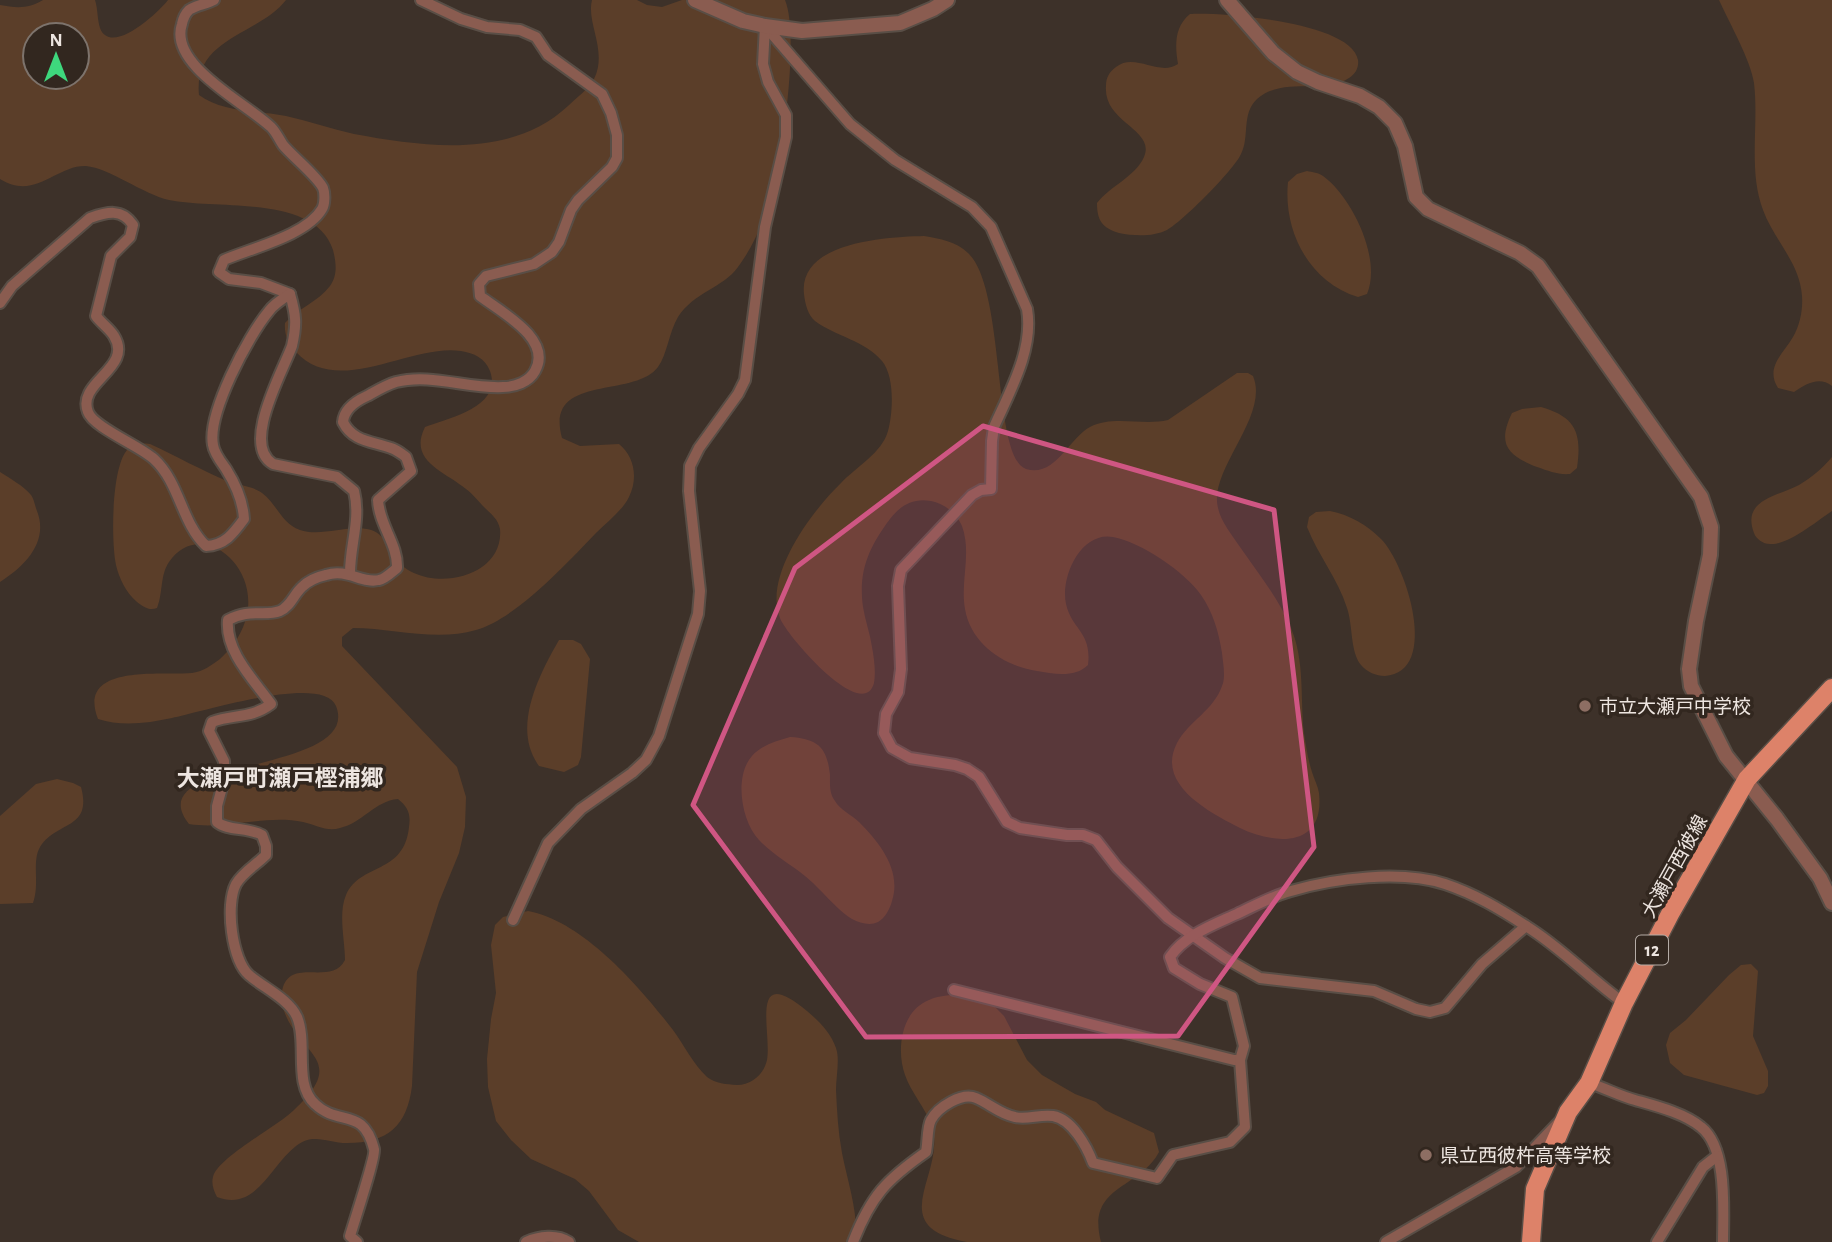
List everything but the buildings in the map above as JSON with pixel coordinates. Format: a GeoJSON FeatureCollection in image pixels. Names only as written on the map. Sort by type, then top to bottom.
{"type":"FeatureCollection","features":[{"type":"Feature","properties":{"kind":"main road","name":"大瀬戸西彼線"},"geometry":{"type":"LineString","coordinates":[[1531,1242],[1535,1189],[1568,1112],[1589,1083],[1624,1003],[1670,914],[1746,779],[1832,688]]}},
{"type":"Feature","properties":{"kind":"street"},"geometry":{"type":"LineString","coordinates":[[214,0],[190,10],[183,18],[179,32],[185,49],[200,72],[273,129],[284,145],[324,188],[324,205],[321,211],[294,233],[224,260],[219,272],[229,279],[261,283],[289,294],[297,316],[295,333],[259,432],[260,448],[267,460],[273,464],[337,477],[354,491],[357,523],[350,573]]}},
{"type":"Feature","properties":{"kind":"street"},"geometry":{"type":"LineString","coordinates":[[357,1242],[350,1236],[376,1154],[371,1137],[361,1123],[314,1104],[304,1080],[298,1018],[292,1008],[246,973],[240,964],[233,935],[232,895],[236,884],[266,855],[266,846],[262,835],[254,830],[222,827],[216,822],[216,806],[224,780],[224,761],[209,731],[212,722],[225,717],[249,716],[271,704],[242,664],[227,632],[228,620],[240,614],[278,612],[288,606],[301,587],[312,579],[330,573],[350,573],[369,580],[381,580],[397,568],[398,556],[378,515],[378,500],[411,471],[406,457],[392,448],[358,439],[347,431],[342,422],[345,412],[360,399],[401,381],[504,387],[533,377],[538,367],[536,344],[527,330],[480,296],[479,284],[486,276],[534,264],[552,252],[559,243],[571,210],[612,167],[617,158],[617,135],[602,94],[548,55],[536,37],[520,30],[487,27],[461,19],[421,0]]}},
{"type":"Feature","properties":{"kind":"street"},"geometry":{"type":"LineString","coordinates":[[695,0],[743,21],[802,31],[900,23],[947,0]]}},
{"type":"Feature","properties":{"kind":"street"},"geometry":{"type":"LineString","coordinates":[[1227,0],[1273,53],[1297,72],[1360,96],[1379,107],[1395,123],[1405,146],[1416,197],[1428,209],[1520,253],[1538,266],[1702,498],[1711,527],[1710,555],[1694,633],[1689,668],[1691,686],[1726,756],[1820,878],[1832,903]]}},
{"type":"Feature","properties":{"kind":"street"},"geometry":{"type":"LineString","coordinates":[[513,920],[548,843],[581,809],[632,774],[646,760],[659,736],[698,614],[701,591],[689,491],[690,466],[699,447],[745,380],[765,227],[786,137],[786,115],[768,82],[763,64],[765,26]]}},
{"type":"Feature","properties":{"kind":"street"},"geometry":{"type":"LineString","coordinates":[[765,26],[850,124],[895,160],[972,207],[991,227],[1027,309],[1030,324],[1023,354],[994,427],[991,489],[972,495],[901,570],[898,586],[901,669],[898,692],[886,714],[884,733],[892,748],[910,758],[967,769],[979,777],[1007,822],[1020,828],[1083,835],[1096,840],[1117,867],[1168,918],[1225,958],[1260,978],[1374,991],[1416,1009],[1430,1012],[1445,1009],[1482,964],[1527,926]]}},
{"type":"Feature","properties":{"kind":"street"},"geometry":{"type":"LineString","coordinates":[[0,303],[12,286],[90,218],[117,212],[127,216],[133,225],[130,237],[111,256],[96,316],[115,338],[115,363],[91,389],[87,401],[88,413],[96,422],[151,456],[161,466],[169,477],[196,536],[206,546],[222,544],[244,519],[243,505],[236,487],[213,448],[212,432],[216,412],[229,379],[268,312],[289,294]]}},
{"type":"Feature","properties":{"kind":"street"},"geometry":{"type":"LineString","coordinates":[[853,1242],[872,1200],[893,1176],[926,1152],[930,1121],[945,1105],[974,1096],[998,1112],[1017,1118],[1055,1116],[1087,1147],[1093,1163],[1157,1178],[1173,1155],[1230,1142],[1245,1127],[1240,1060],[1244,1046],[1232,997],[1200,984],[1174,968],[1170,957],[1178,945],[1194,935],[1289,891],[1325,882],[1367,878],[1404,878],[1443,884],[1488,901],[1527,926],[1578,963],[1604,989],[1624,1003]]}},
{"type":"Feature","properties":{"kind":"street"},"geometry":{"type":"LineString","coordinates":[[954,990],[1240,1060]]}},
{"type":"Feature","properties":{"kind":"street"},"geometry":{"type":"LineString","coordinates":[[1589,1083],[1702,1128],[1710,1138],[1717,1156],[1723,1184],[1723,1242]]}},
{"type":"Feature","properties":{"kind":"street"},"geometry":{"type":"LineString","coordinates":[[1386,1242],[1516,1167],[1568,1112]]}},
{"type":"Feature","properties":{"kind":"street"},"geometry":{"type":"LineString","coordinates":[[1657,1242],[1703,1167],[1717,1156]]}},
{"type":"Feature","properties":{"kind":"street"},"geometry":{"type":"LineString","coordinates":[[526,1242],[539,1237],[563,1238],[569,1242]]}},
{"type":"Feature","properties":{"kind":"highlighted area"},"geometry":{"type":"Polygon","coordinates":[[[983,426],[1274,510],[1314,847],[1178,1036],[866,1037],[693,805],[795,568],[983,426]]]}},
{"type":"Feature","properties":{"kind":"shaded area"},"geometry":{"type":"Polygon","coordinates":[[[43,0],[95,0],[100,28],[106,36],[114,38],[145,22],[168,0],[286,0],[260,22],[230,39],[206,61],[200,76],[199,95],[230,108],[286,116],[354,134],[438,145],[494,142],[520,135],[545,123],[582,93],[592,83],[598,69],[592,0],[637,0],[647,5],[662,7],[682,0],[785,0],[789,17],[790,69],[780,157],[767,209],[748,251],[732,274],[692,302],[678,317],[658,367],[646,377],[578,395],[566,404],[560,418],[562,438],[580,446],[619,444],[629,455],[634,476],[632,490],[626,502],[540,589],[492,624],[476,630],[446,635],[353,628],[342,637],[342,646],[457,767],[466,797],[465,827],[459,853],[439,902],[417,972],[412,1086],[406,1112],[400,1122],[384,1136],[374,1140],[347,1143],[315,1139],[302,1142],[252,1193],[231,1200],[217,1197],[212,1182],[217,1169],[294,1110],[310,1093],[318,1079],[319,1068],[315,1058],[290,1024],[283,1008],[283,987],[295,974],[331,971],[345,960],[342,918],[346,895],[361,877],[391,861],[399,853],[409,827],[409,815],[398,799],[382,804],[355,822],[335,829],[289,820],[218,825],[189,824],[181,802],[193,787],[219,775],[287,756],[317,744],[335,728],[336,706],[326,697],[309,693],[286,694],[144,723],[126,724],[98,719],[94,701],[99,689],[110,681],[143,674],[196,672],[220,659],[240,633],[248,607],[246,584],[236,564],[221,551],[203,544],[185,548],[169,562],[157,608],[151,609],[140,604],[126,590],[116,565],[113,522],[116,486],[123,456],[129,448],[137,444],[150,444],[227,481],[258,491],[267,497],[288,523],[300,530],[321,532],[355,528],[374,531],[382,537],[405,568],[421,576],[439,579],[458,577],[475,571],[489,561],[498,547],[500,529],[494,517],[471,493],[431,464],[421,449],[421,439],[425,427],[459,415],[481,402],[489,394],[492,383],[485,363],[470,353],[461,351],[420,354],[353,370],[332,370],[313,365],[296,352],[287,339],[285,323],[325,292],[333,282],[336,268],[333,250],[323,232],[306,220],[286,212],[262,208],[169,200],[105,171],[86,166],[75,167],[24,186],[13,185],[0,179],[0,5],[33,5],[43,0]]]}},
{"type":"Feature","properties":{"kind":"shaded area"},"geometry":{"type":"Polygon","coordinates":[[[1719,0],[1832,0],[1832,386],[1817,381],[1794,392],[1778,388],[1773,374],[1777,361],[1793,337],[1799,322],[1802,296],[1797,273],[1763,210],[1756,179],[1754,83],[1744,53],[1719,0]]]}},
{"type":"Feature","properties":{"kind":"shaded area"},"geometry":{"type":"Polygon","coordinates":[[[1190,14],[1255,18],[1310,28],[1334,36],[1350,47],[1358,60],[1357,68],[1351,76],[1339,83],[1279,88],[1267,92],[1252,105],[1247,119],[1244,147],[1236,162],[1195,207],[1162,232],[1143,235],[1119,233],[1108,229],[1102,222],[1097,203],[1135,170],[1144,157],[1146,147],[1143,139],[1112,109],[1107,99],[1107,78],[1123,63],[1163,68],[1178,64],[1178,31],[1190,14]]]}},
{"type":"Feature","properties":{"kind":"shaded area"},"geometry":{"type":"Polygon","coordinates":[[[1307,171],[1321,175],[1334,186],[1354,213],[1362,230],[1371,264],[1371,280],[1367,294],[1358,297],[1326,280],[1313,267],[1295,236],[1290,219],[1288,182],[1297,174],[1307,171]]]}},
{"type":"Feature","properties":{"kind":"shaded area"},"geometry":{"type":"Polygon","coordinates":[[[924,236],[958,246],[968,253],[980,272],[994,334],[1008,436],[1015,458],[1026,469],[1045,468],[1053,463],[1090,427],[1118,421],[1168,420],[1237,373],[1253,376],[1256,392],[1253,408],[1222,477],[1217,493],[1218,508],[1227,528],[1268,586],[1291,628],[1295,641],[1300,666],[1305,738],[1309,763],[1319,793],[1319,811],[1314,824],[1306,833],[1295,838],[1282,839],[1254,834],[1202,806],[1189,796],[1180,784],[1173,772],[1172,758],[1177,743],[1213,702],[1223,682],[1219,638],[1209,608],[1194,586],[1162,559],[1124,540],[1102,537],[1091,541],[1082,548],[1070,569],[1066,581],[1066,604],[1084,638],[1088,654],[1088,665],[1077,672],[1057,674],[1025,668],[1001,658],[982,643],[968,622],[965,609],[966,547],[962,526],[950,510],[941,504],[925,500],[908,504],[890,519],[867,560],[862,594],[875,674],[874,683],[867,693],[856,693],[841,685],[809,657],[785,627],[780,618],[777,601],[778,583],[793,545],[829,495],[868,459],[885,439],[892,405],[889,376],[882,361],[868,348],[823,326],[810,316],[804,294],[806,276],[815,263],[830,253],[849,246],[890,238],[924,236]]]}},
{"type":"Feature","properties":{"kind":"shaded area"},"geometry":{"type":"Polygon","coordinates":[[[1541,407],[1562,416],[1574,428],[1578,445],[1577,468],[1570,474],[1537,467],[1518,458],[1505,441],[1512,413],[1541,407]]]}},
{"type":"Feature","properties":{"kind":"shaded area"},"geometry":{"type":"Polygon","coordinates":[[[1832,457],[1832,511],[1785,541],[1770,544],[1758,539],[1751,522],[1757,506],[1764,500],[1804,482],[1832,457]]]}},
{"type":"Feature","properties":{"kind":"shaded area"},"geometry":{"type":"Polygon","coordinates":[[[0,472],[31,495],[40,522],[40,533],[26,561],[0,582],[0,472]]]}},
{"type":"Feature","properties":{"kind":"shaded area"},"geometry":{"type":"Polygon","coordinates":[[[1330,511],[1351,518],[1376,534],[1391,552],[1400,570],[1408,592],[1415,637],[1412,656],[1402,670],[1385,676],[1378,675],[1366,670],[1357,660],[1343,597],[1307,527],[1309,517],[1316,512],[1330,511]]]}},
{"type":"Feature","properties":{"kind":"shaded area"},"geometry":{"type":"Polygon","coordinates":[[[559,640],[573,640],[581,644],[590,659],[581,757],[578,765],[564,772],[539,766],[531,751],[528,735],[528,719],[536,685],[559,640]]]}},
{"type":"Feature","properties":{"kind":"shaded area"},"geometry":{"type":"Polygon","coordinates":[[[790,737],[808,740],[819,746],[829,765],[833,798],[867,830],[887,857],[894,878],[894,890],[889,910],[878,922],[865,923],[847,915],[805,876],[764,845],[748,822],[742,798],[746,765],[760,749],[790,737]]]}},
{"type":"Feature","properties":{"kind":"shaded area"},"geometry":{"type":"Polygon","coordinates":[[[57,779],[81,787],[82,811],[70,824],[46,840],[39,849],[33,903],[0,904],[0,816],[36,784],[57,779]]]}},
{"type":"Feature","properties":{"kind":"shaded area"},"geometry":{"type":"Polygon","coordinates":[[[528,911],[549,917],[569,928],[609,958],[673,1030],[697,1066],[714,1081],[742,1084],[752,1081],[763,1070],[768,1048],[767,1007],[770,998],[777,994],[789,998],[820,1023],[831,1037],[837,1052],[839,1129],[854,1208],[856,1242],[639,1242],[618,1230],[589,1191],[575,1179],[531,1159],[511,1140],[496,1121],[488,1087],[487,1059],[496,993],[491,945],[495,925],[503,917],[528,911]]]}},
{"type":"Feature","properties":{"kind":"shaded area"},"geometry":{"type":"Polygon","coordinates":[[[1751,964],[1758,971],[1753,1036],[1768,1071],[1768,1086],[1764,1093],[1757,1095],[1684,1075],[1670,1063],[1666,1045],[1670,1033],[1729,975],[1741,965],[1751,964]]]}},
{"type":"Feature","properties":{"kind":"shaded area"},"geometry":{"type":"Polygon","coordinates":[[[965,994],[991,1003],[1004,1016],[1027,1060],[1042,1075],[1075,1094],[1096,1102],[1105,1110],[1154,1133],[1159,1152],[1139,1174],[1107,1198],[1101,1209],[1098,1223],[1101,1242],[967,1242],[941,1235],[927,1224],[922,1211],[932,1162],[932,1127],[905,1075],[901,1043],[907,1022],[920,1005],[938,997],[965,994]]]}},
{"type":"Feature","properties":{"kind":"place","name":"市立大瀬戸中学校"},"geometry":{"type":"Point","coordinates":[1585,706]}},
{"type":"Feature","properties":{"kind":"place","name":"県立西彼杵高等学校"},"geometry":{"type":"Point","coordinates":[1426,1155]}},
{"type":"Feature","properties":{"kind":"district","name":"大瀬戸町瀬戸樫浦郷"},"geometry":{"type":"Point","coordinates":[280,778]}}]}
